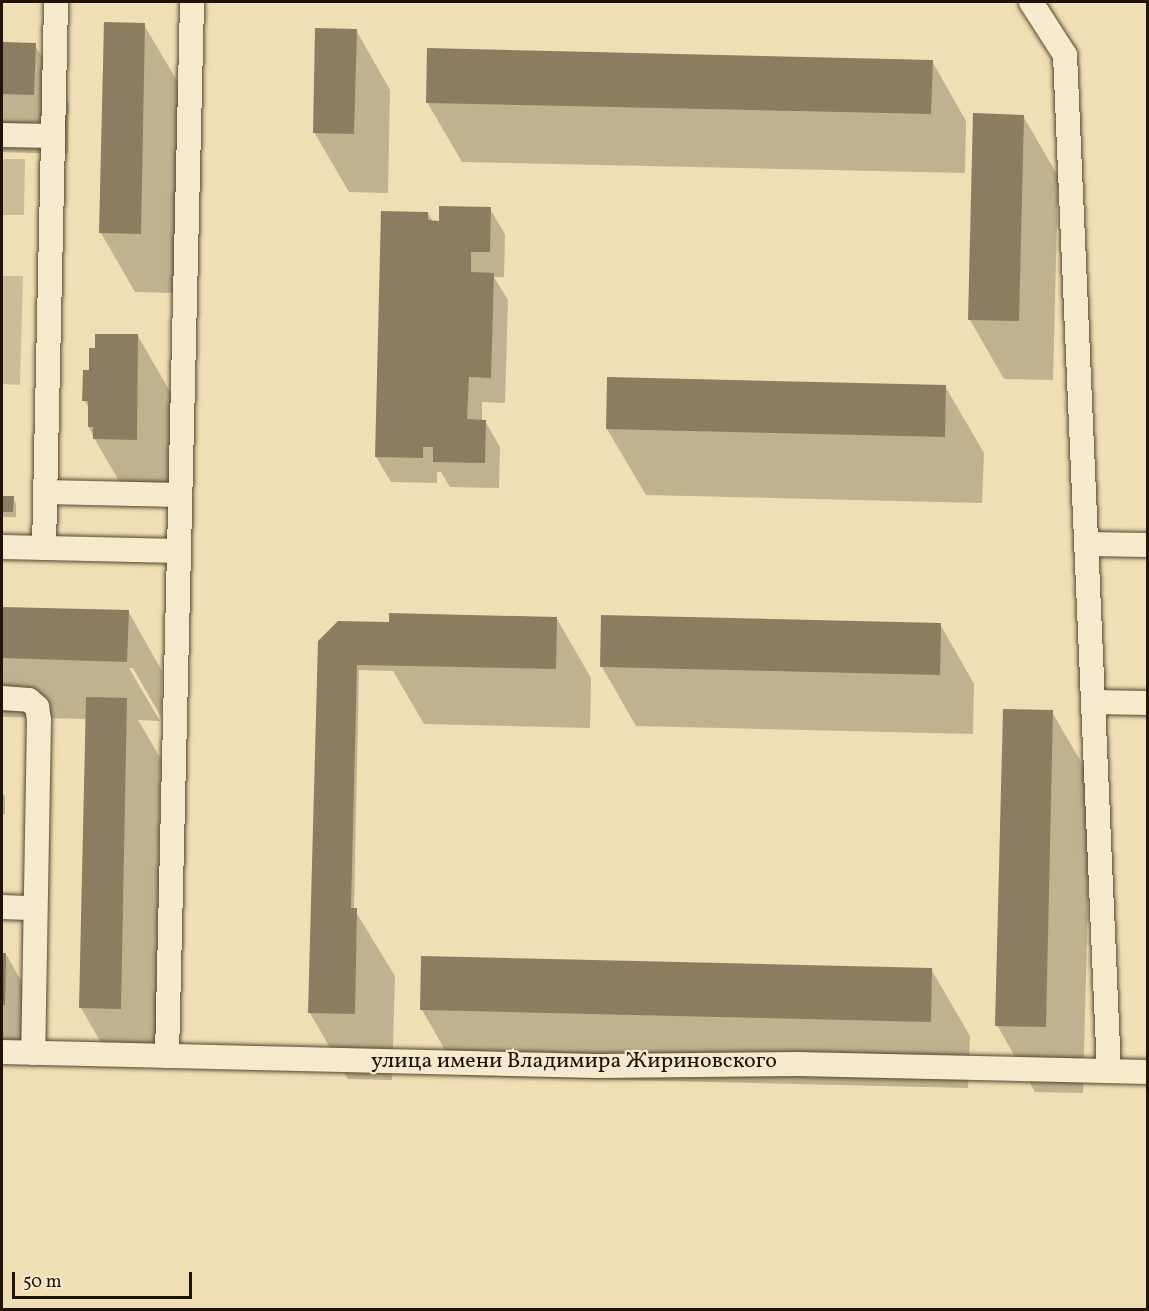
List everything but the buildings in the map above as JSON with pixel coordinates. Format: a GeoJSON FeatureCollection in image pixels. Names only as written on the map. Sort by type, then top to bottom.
{"type":"FeatureCollection","features":[{"type":"Feature","properties":{"kind":"street"},"geometry":{"type":"LineString","coordinates":[[44,548],[56,2]]}},
{"type":"Feature","properties":{"kind":"street"},"geometry":{"type":"LineString","coordinates":[[167,1056],[192,2]]}},
{"type":"Feature","properties":{"kind":"street"},"geometry":{"type":"LineString","coordinates":[[1031,2],[1065,55],[1109,1071]]}},
{"type":"Feature","properties":{"kind":"street"},"geometry":{"type":"LineString","coordinates":[[2,135],[53,136]]}},
{"type":"Feature","properties":{"kind":"street"},"geometry":{"type":"LineString","coordinates":[[45,492],[180,495]]}},
{"type":"Feature","properties":{"kind":"street"},"geometry":{"type":"LineString","coordinates":[[1086,544],[1148,545]]}},
{"type":"Feature","properties":{"kind":"street"},"geometry":{"type":"LineString","coordinates":[[2,547],[179,551]]}},
{"type":"Feature","properties":{"kind":"street"},"geometry":{"type":"LineString","coordinates":[[2,698],[29,700],[36,707],[39,720],[33,1053]]}},
{"type":"Feature","properties":{"kind":"street"},"geometry":{"type":"LineString","coordinates":[[1093,702],[1148,703]]}},
{"type":"Feature","properties":{"kind":"street"},"geometry":{"type":"LineString","coordinates":[[2,907],[35,908]]}},
{"type":"Feature","properties":{"kind":"street","name":"улица имени Владимира Жириновского"},"geometry":{"type":"LineString","coordinates":[[2,1052],[586,1066],[797,1064],[1148,1072]]}},
{"type":"Feature","properties":{"kind":"shaded area"},"geometry":{"type":"Polygon","coordinates":[[[2,159],[25,159],[24,215],[2,215],[2,159]]]}},
{"type":"Feature","properties":{"kind":"shaded area"},"geometry":{"type":"Polygon","coordinates":[[[2,276],[23,276],[20,385],[2,384],[2,276]]]}}]}
